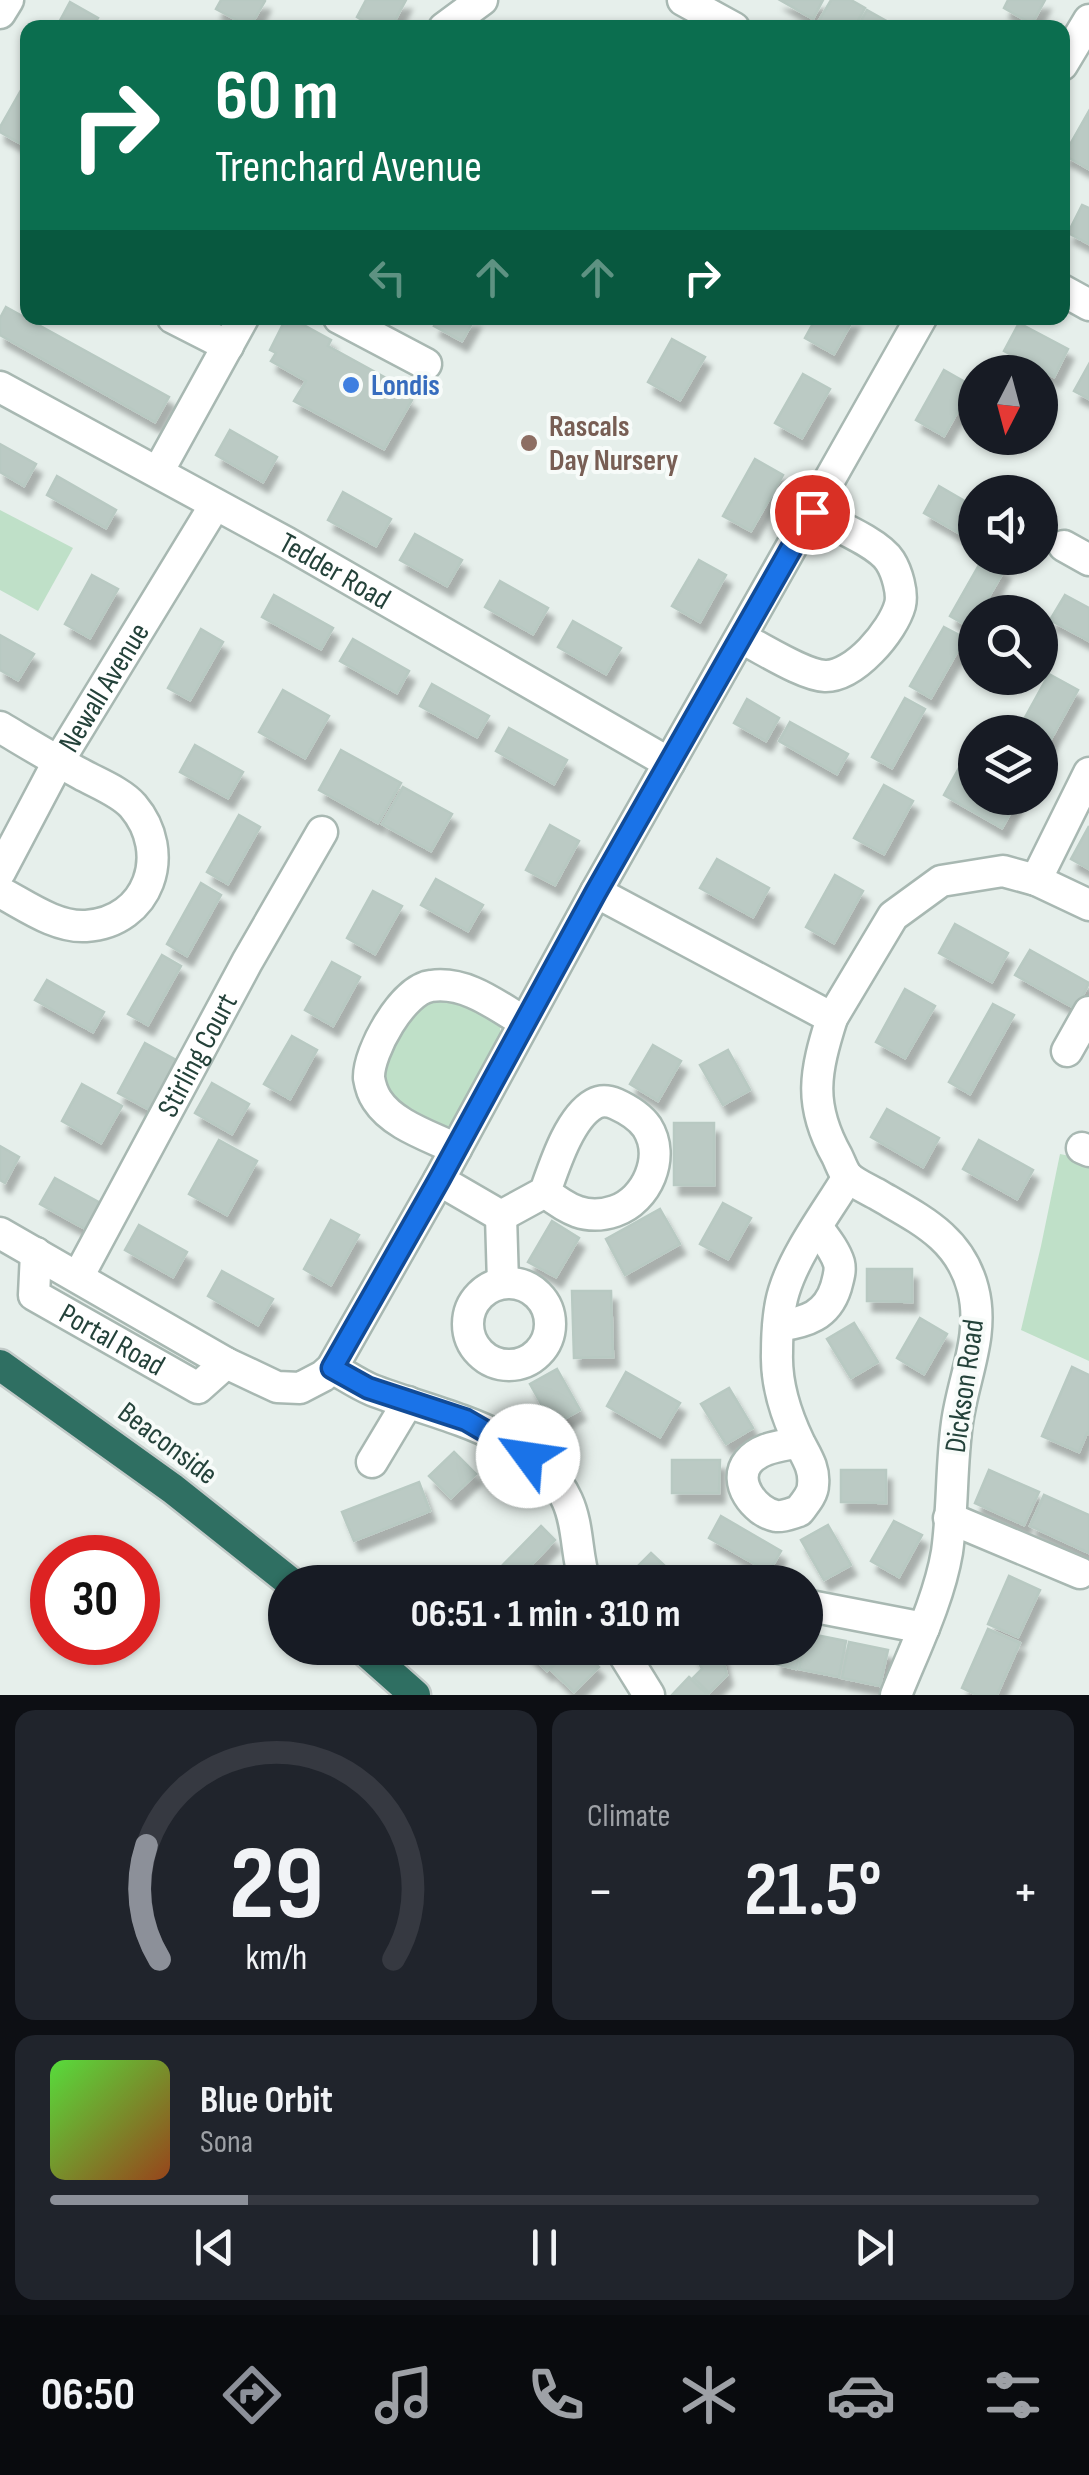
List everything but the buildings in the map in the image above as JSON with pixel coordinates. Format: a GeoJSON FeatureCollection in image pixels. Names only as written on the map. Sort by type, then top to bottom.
{"type":"FeatureCollection","features":[{"type":"Feature","properties":{"kind":"highway","name":"Beaconside"},"geometry":{"type":"LineString","coordinates":[[0,1365],[173,1489],[269,1565]]}},
{"type":"Feature","properties":{"kind":"highway"},"geometry":{"type":"LineString","coordinates":[[381,1665],[415,1695]]}},
{"type":"Feature","properties":{"kind":"street"},"geometry":{"type":"LineString","coordinates":[[0,13],[8,0]]}},
{"type":"Feature","properties":{"kind":"street"},"geometry":{"type":"LineString","coordinates":[[455,20],[482,0]]}},
{"type":"Feature","properties":{"kind":"street"},"geometry":{"type":"LineString","coordinates":[[682,0],[719,20]]}},
{"type":"Feature","properties":{"kind":"street"},"geometry":{"type":"LineString","coordinates":[[1070,52],[1089,20]]}},
{"type":"Feature","properties":{"kind":"street"},"geometry":{"type":"LineString","coordinates":[[188,325],[228,346]]}},
{"type":"Feature","properties":{"kind":"street"},"geometry":{"type":"LineString","coordinates":[[158,472],[240,325]]}},
{"type":"Feature","properties":{"kind":"street"},"geometry":{"type":"LineString","coordinates":[[352,325],[426,364]]}},
{"type":"Feature","properties":{"kind":"street"},"geometry":{"type":"LineString","coordinates":[[579,1565],[568,1502],[544,1468],[466,1420],[328,1372],[917,325]]}},
{"type":"Feature","properties":{"kind":"street","name":"Tedder Road"},"geometry":{"type":"LineString","coordinates":[[0,387],[287,543],[668,764]]}},
{"type":"Feature","properties":{"kind":"street","name":"Newall Avenue"},"geometry":{"type":"LineString","coordinates":[[0,872],[58,762],[215,506]]}},
{"type":"Feature","properties":{"kind":"street"},"geometry":{"type":"LineString","coordinates":[[741,638],[809,672],[828,676],[848,670],[866,656],[894,619],[901,601],[889,559],[812,512]]}},
{"type":"Feature","properties":{"kind":"street"},"geometry":{"type":"LineString","coordinates":[[0,728],[130,803],[148,826],[154,850],[152,875],[141,897],[110,921],[72,925],[0,892]]}},
{"type":"Feature","properties":{"kind":"street"},"geometry":{"type":"LineString","coordinates":[[1036,880],[1089,774]]}},
{"type":"Feature","properties":{"kind":"street","name":"Stirling Court"},"geometry":{"type":"LineString","coordinates":[[78,1276],[247,962],[322,832]]}},
{"type":"Feature","properties":{"kind":"street"},"geometry":{"type":"LineString","coordinates":[[800,1442],[777,1376],[779,1326],[783,1292],[848,1177],[827,1134],[816,1094],[820,1054],[832,1018],[893,916],[941,880],[1004,871],[1036,880],[1089,906]]}},
{"type":"Feature","properties":{"kind":"street"},"geometry":{"type":"LineString","coordinates":[[596,892],[832,1018]]}},
{"type":"Feature","properties":{"kind":"street"},"geometry":{"type":"LineString","coordinates":[[456,1149],[388,1113],[374,1097],[369,1078],[372,1060],[396,1010],[410,995],[427,986],[452,985],[471,991],[524,1022]]}},
{"type":"Feature","properties":{"kind":"street"},"geometry":{"type":"LineString","coordinates":[[1067,1051],[1089,1012]]}},
{"type":"Feature","properties":{"kind":"street","name":"Dickson Road"},"geometry":{"type":"LineString","coordinates":[[848,1177],[945,1237],[973,1289],[978,1328],[957,1422],[946,1554],[924,1628],[896,1695]]}},
{"type":"Feature","properties":{"kind":"street"},"geometry":{"type":"LineString","coordinates":[[439,1180],[501,1216]]}},
{"type":"Feature","properties":{"kind":"street"},"geometry":{"type":"LineString","coordinates":[[501,1216],[544,1192]]}},
{"type":"Feature","properties":{"kind":"street"},"geometry":{"type":"LineString","coordinates":[[501,1216],[503,1283]]}},
{"type":"Feature","properties":{"kind":"street"},"geometry":{"type":"LineString","coordinates":[[779,1326],[817,1317],[833,1297],[840,1266],[817,1227]]}},
{"type":"Feature","properties":{"kind":"street","name":"Portal Road"},"geometry":{"type":"LineString","coordinates":[[0,1233],[226,1363],[277,1388],[300,1388],[328,1372]]}},
{"type":"Feature","properties":{"kind":"street","name":"Portal Road"},"geometry":{"type":"LineString","coordinates":[[36,1253],[34,1295],[198,1388],[226,1363]]}},
{"type":"Feature","properties":{"kind":"street"},"geometry":{"type":"LineString","coordinates":[[372,1462],[408,1402]]}},
{"type":"Feature","properties":{"kind":"street"},"geometry":{"type":"LineString","coordinates":[[949,1518],[1080,1573]]}},
{"type":"Feature","properties":{"kind":"street"},"geometry":{"type":"LineString","coordinates":[[823,1608],[924,1628]]}},
{"type":"Feature","properties":{"kind":"street"},"geometry":{"type":"LineString","coordinates":[[630,1665],[649,1695]]}},
{"type":"Feature","properties":{"kind":"green space"},"geometry":{"type":"Polygon","coordinates":[[[0,510],[73,548],[38,611],[0,590],[0,510]]]}},
{"type":"Feature","properties":{"kind":"green space"},"geometry":{"type":"Polygon","coordinates":[[[444,994],[499,1019],[502,1044],[460,1118],[444,1129],[392,1101],[379,1070],[414,1015],[444,994]]]}},
{"type":"Feature","properties":{"kind":"green space"},"geometry":{"type":"Polygon","coordinates":[[[1060,1154],[1089,1160],[1089,1361],[1021,1330],[1060,1154]]]}},
{"type":"Feature","properties":{"kind":"place","name":"Londis"},"geometry":{"type":"Point","coordinates":[351,385]}},
{"type":"Feature","properties":{"kind":"place","name":"Rascals Day Nursery"},"geometry":{"type":"Point","coordinates":[529,443]}},
{"type":"Feature","properties":{"kind":"route"},"geometry":{"type":"LineString","coordinates":[[528,1456],[466,1420],[368,1388],[332,1368],[812,512]]}}]}
